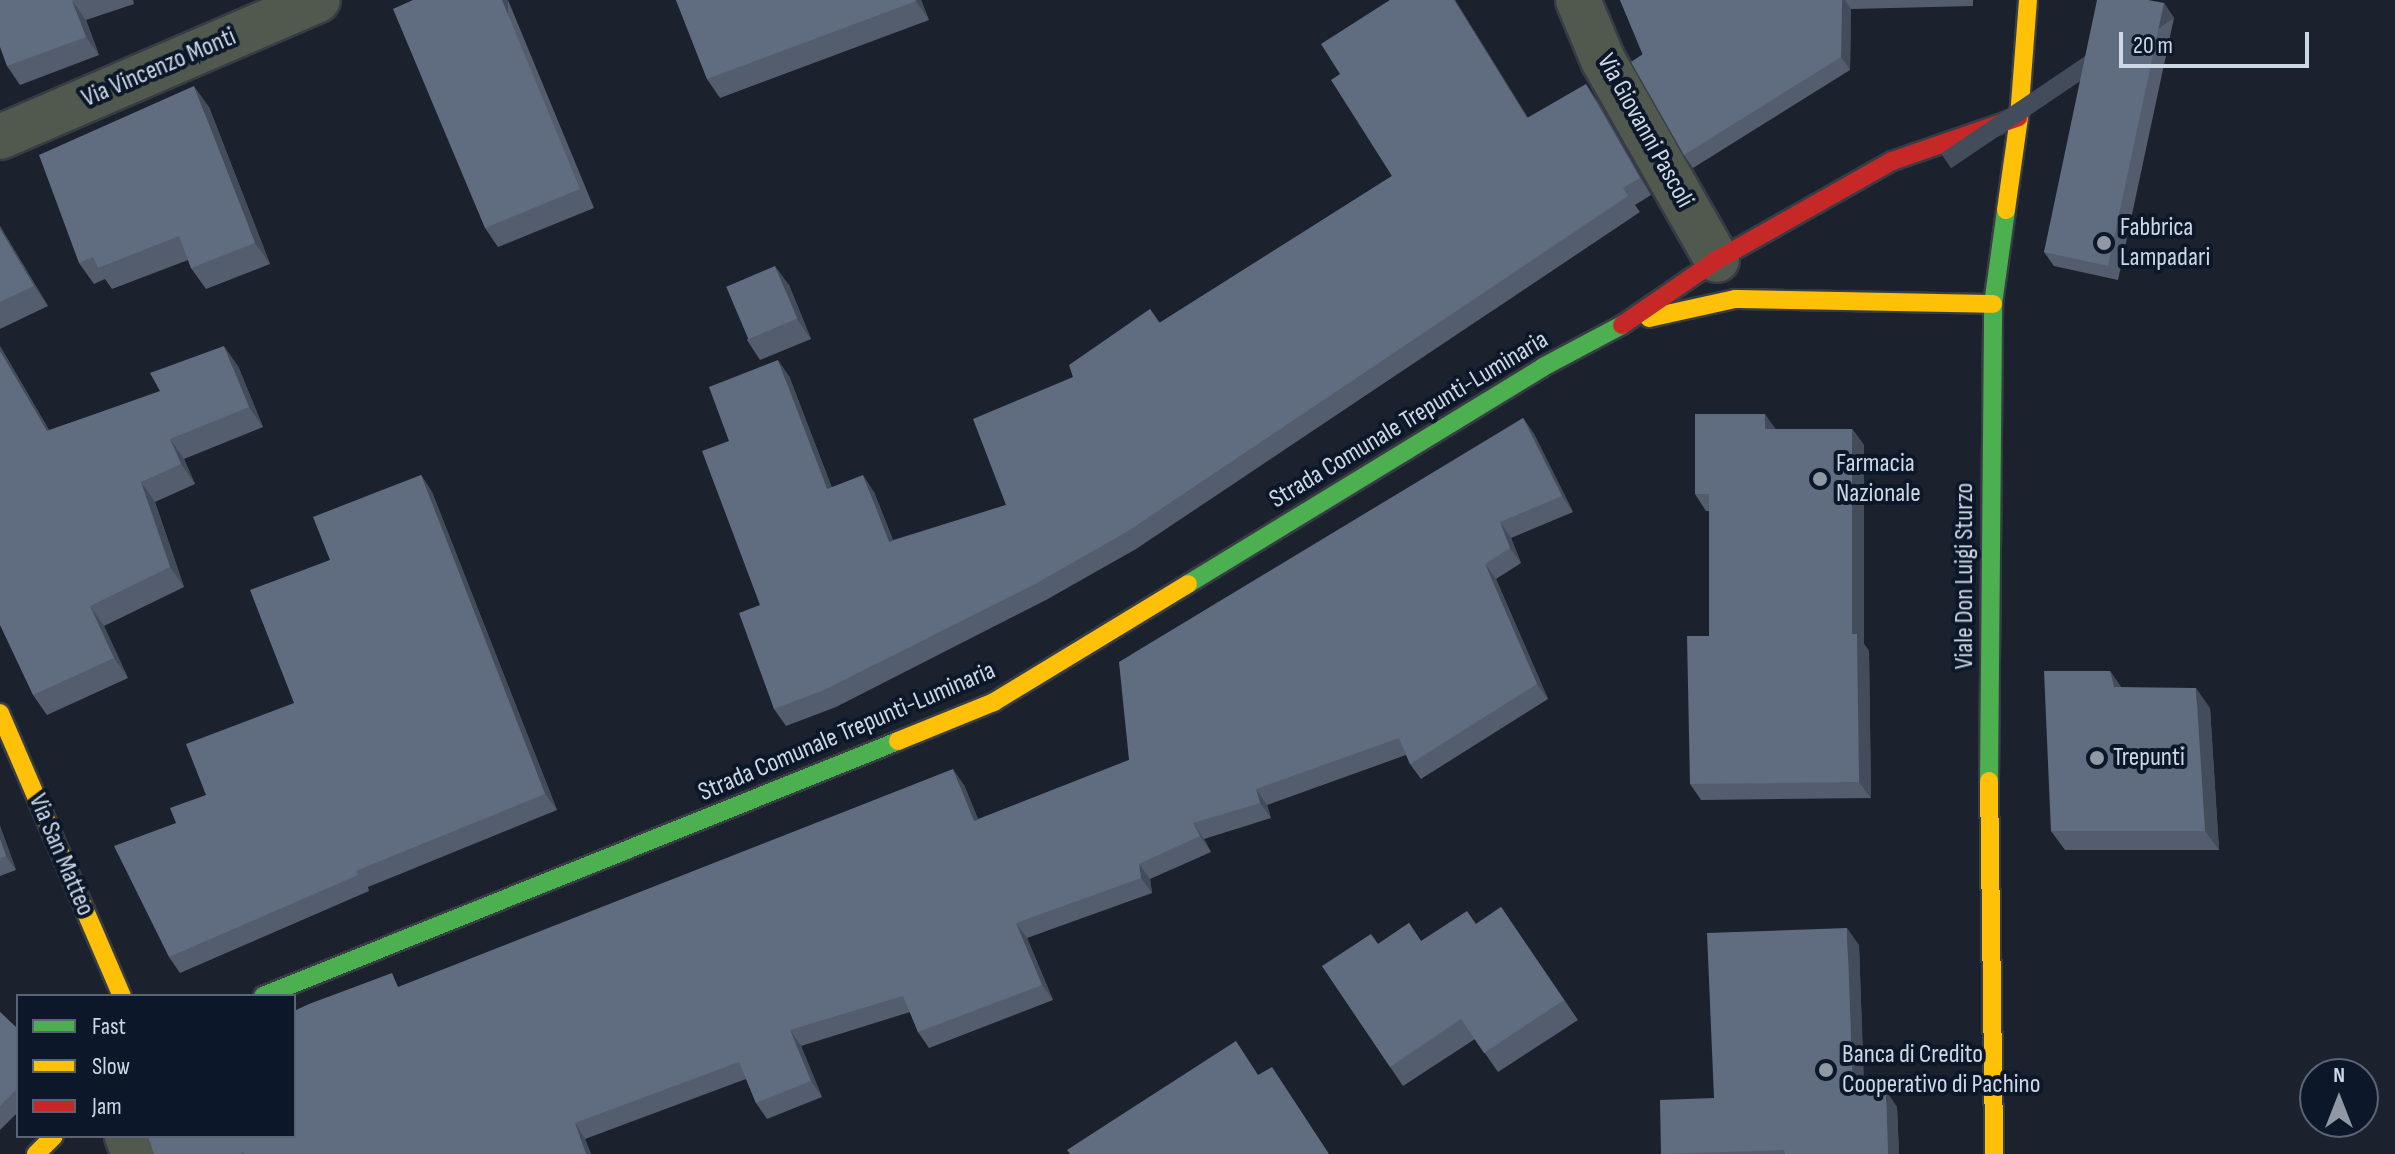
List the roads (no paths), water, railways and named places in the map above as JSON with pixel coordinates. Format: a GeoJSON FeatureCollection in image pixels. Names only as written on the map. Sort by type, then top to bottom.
{"type":"FeatureCollection","features":[{"type":"Feature","properties":{"kind":"main road","name":"Viale Don Luigi Sturzo"},"geometry":{"type":"LineString","coordinates":[[1994,1154],[1989,830],[1993,304],[2019,117],[2028,0]]}},
{"type":"Feature","properties":{"kind":"main road"},"geometry":{"type":"LineString","coordinates":[[1623,324],[1717,260],[1892,161],[2019,117]]}},
{"type":"Feature","properties":{"kind":"main road"},"geometry":{"type":"LineString","coordinates":[[1623,324],[1735,299],[1993,304]]}},
{"type":"Feature","properties":{"kind":"main road","name":"Strada Comunale Trepunti-Luminaria"},"geometry":{"type":"LineString","coordinates":[[268,994],[994,702],[1543,367],[1623,324]]}},
{"type":"Feature","properties":{"kind":"main road","name":"Via San Matteo"},"geometry":{"type":"LineString","coordinates":[[0,713],[121,994]]}},
{"type":"Feature","properties":{"kind":"main road"},"geometry":{"type":"LineString","coordinates":[[36,1154],[52,1138]]}},
{"type":"Feature","properties":{"kind":"street","name":"Via Vincenzo Monti"},"geometry":{"type":"LineString","coordinates":[[0,137],[318,0]]}},
{"type":"Feature","properties":{"kind":"street","name":"Via Giovanni Pascoli"},"geometry":{"type":"LineString","coordinates":[[1578,0],[1603,60],[1717,260]]}},
{"type":"Feature","properties":{"kind":"place","name":"Fabbrica Lampadari"},"geometry":{"type":"Point","coordinates":[2104,243]}},
{"type":"Feature","properties":{"kind":"place","name":"Farmacia Nazionale"},"geometry":{"type":"Point","coordinates":[1820,479]}},
{"type":"Feature","properties":{"kind":"place","name":"Trepunti"},"geometry":{"type":"Point","coordinates":[2097,758]}},
{"type":"Feature","properties":{"kind":"place","name":"Banca di Credito Cooperativo di Pachino"},"geometry":{"type":"Point","coordinates":[1826,1070]}}]}
